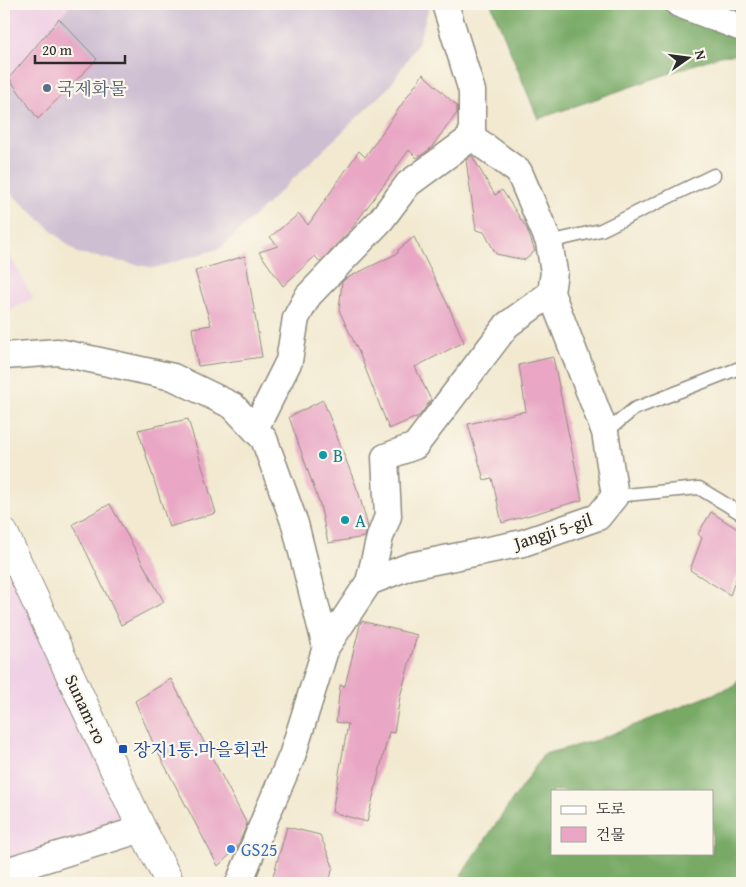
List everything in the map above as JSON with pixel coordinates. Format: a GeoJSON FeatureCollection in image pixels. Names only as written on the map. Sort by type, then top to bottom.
{"type":"FeatureCollection","features":[{"type":"Feature","properties":{"kind":"street"},"geometry":{"type":"LineString","coordinates":[[445,4],[472,91],[472,137]]}},
{"type":"Feature","properties":{"kind":"street"},"geometry":{"type":"LineString","coordinates":[[679,4],[742,28]]}},
{"type":"Feature","properties":{"kind":"street"},"geometry":{"type":"LineString","coordinates":[[472,137],[519,172],[549,242],[554,272],[551,293],[605,433],[615,496]]}},
{"type":"Feature","properties":{"kind":"street"},"geometry":{"type":"LineString","coordinates":[[255,429],[289,361],[296,318],[308,296],[381,220],[408,184],[472,137]]}},
{"type":"Feature","properties":{"kind":"street"},"geometry":{"type":"LineString","coordinates":[[239,883],[292,756],[326,647],[369,582],[380,537],[388,516],[385,457],[415,446],[507,325],[551,293]]}},
{"type":"Feature","properties":{"kind":"street"},"geometry":{"type":"LineString","coordinates":[[4,356],[58,352],[173,377],[233,406],[264,439],[295,524],[326,647]]}},
{"type":"Feature","properties":{"kind":"street","name":"Jangji 5-gil"},"geometry":{"type":"LineString","coordinates":[[369,582],[410,566],[523,543],[598,518],[615,496]]}},
{"type":"Feature","properties":{"kind":"street","name":"Sunam-ro"},"geometry":{"type":"LineString","coordinates":[[4,532],[142,829],[170,883]]}},
{"type":"Feature","properties":{"kind":"street"},"geometry":{"type":"LineString","coordinates":[[4,877],[12,869],[142,829]]}},
{"type":"Feature","properties":{"kind":"lane"},"geometry":{"type":"LineString","coordinates":[[549,242],[601,230],[714,175]]}},
{"type":"Feature","properties":{"kind":"lane"},"geometry":{"type":"LineString","coordinates":[[605,433],[634,409],[742,367]]}},
{"type":"Feature","properties":{"kind":"lane"},"geometry":{"type":"LineString","coordinates":[[615,496],[699,488],[742,514]]}},
{"type":"Feature","properties":{"kind":"shaded area"},"geometry":{"type":"Polygon","coordinates":[[[4,4],[71,4],[9,78],[4,75],[4,4]]]}},
{"type":"Feature","properties":{"kind":"shaded area"},"geometry":{"type":"Polygon","coordinates":[[[71,4],[430,4],[418,43],[390,86],[221,248],[154,268],[77,253],[4,187],[4,84],[71,4]]]}},
{"type":"Feature","properties":{"kind":"shaded area"},"geometry":{"type":"Polygon","coordinates":[[[4,245],[33,298],[4,314],[4,245]]]}},
{"type":"Feature","properties":{"kind":"shaded area"},"geometry":{"type":"Polygon","coordinates":[[[4,550],[142,829],[4,877],[4,550]]]}},
{"type":"Feature","properties":{"kind":"green space"},"geometry":{"type":"Polygon","coordinates":[[[491,4],[742,4],[742,54],[719,56],[538,119],[491,4]]]}},
{"type":"Feature","properties":{"kind":"green space"},"geometry":{"type":"Polygon","coordinates":[[[742,674],[742,883],[472,883],[461,875],[544,754],[597,740],[734,686],[742,674]]]}},
{"type":"Feature","properties":{"kind":"building"},"geometry":{"type":"Polygon","coordinates":[[[59,19],[97,59],[38,119],[9,78],[59,19]]]}},
{"type":"Feature","properties":{"kind":"building"},"geometry":{"type":"Polygon","coordinates":[[[423,74],[457,106],[457,113],[430,149],[417,158],[409,150],[352,228],[320,262],[315,256],[283,286],[259,252],[278,246],[270,237],[299,214],[308,225],[359,151],[365,157],[423,74]]]}},
{"type":"Feature","properties":{"kind":"building"},"geometry":{"type":"Polygon","coordinates":[[[472,156],[495,195],[502,190],[527,229],[535,251],[525,260],[496,254],[484,232],[476,230],[466,160],[472,156]]]}},
{"type":"Feature","properties":{"kind":"building"},"geometry":{"type":"Polygon","coordinates":[[[414,237],[449,307],[464,342],[415,367],[431,400],[419,416],[389,429],[360,355],[339,310],[342,282],[398,253],[398,250],[414,237]]]}},
{"type":"Feature","properties":{"kind":"building"},"geometry":{"type":"Polygon","coordinates":[[[245,256],[262,357],[198,366],[192,328],[211,325],[195,271],[245,256]]]}},
{"type":"Feature","properties":{"kind":"building"},"geometry":{"type":"Polygon","coordinates":[[[553,357],[582,500],[502,523],[492,478],[484,480],[468,424],[526,411],[519,365],[553,357]]]}},
{"type":"Feature","properties":{"kind":"building","name":"B"},"geometry":{"type":"Polygon","coordinates":[[[323,400],[359,494],[368,527],[365,537],[328,543],[320,505],[289,417],[323,400]]]}},
{"type":"Feature","properties":{"kind":"building"},"geometry":{"type":"Polygon","coordinates":[[[188,419],[216,513],[169,527],[138,430],[188,419]]]}},
{"type":"Feature","properties":{"kind":"building"},"geometry":{"type":"Polygon","coordinates":[[[110,504],[164,602],[121,625],[73,524],[110,504]]]}},
{"type":"Feature","properties":{"kind":"building"},"geometry":{"type":"Polygon","coordinates":[[[711,512],[742,532],[742,563],[730,595],[690,570],[702,538],[698,534],[711,512]]]}},
{"type":"Feature","properties":{"kind":"building"},"geometry":{"type":"Polygon","coordinates":[[[361,621],[417,635],[400,697],[394,733],[389,732],[367,822],[332,812],[348,724],[336,722],[340,685],[345,686],[361,621]]]}},
{"type":"Feature","properties":{"kind":"building"},"geometry":{"type":"Polygon","coordinates":[[[171,679],[247,824],[237,848],[218,866],[154,745],[135,701],[171,679]]]}},
{"type":"Feature","properties":{"kind":"building"},"geometry":{"type":"Polygon","coordinates":[[[287,827],[320,835],[333,866],[329,883],[271,883],[287,827]]]}},
{"type":"Feature","properties":{"kind":"place","name":"국제화물"},"geometry":{"type":"Point","coordinates":[47,88]}},
{"type":"Feature","properties":{"kind":"place","name":"B"},"geometry":{"type":"Point","coordinates":[323,455]}},
{"type":"Feature","properties":{"kind":"place","name":"A"},"geometry":{"type":"Point","coordinates":[345,520]}},
{"type":"Feature","properties":{"kind":"place","name":"장지1통.마을회관"},"geometry":{"type":"Point","coordinates":[123,749]}},
{"type":"Feature","properties":{"kind":"place","name":"GS25"},"geometry":{"type":"Point","coordinates":[231,849]}}]}
